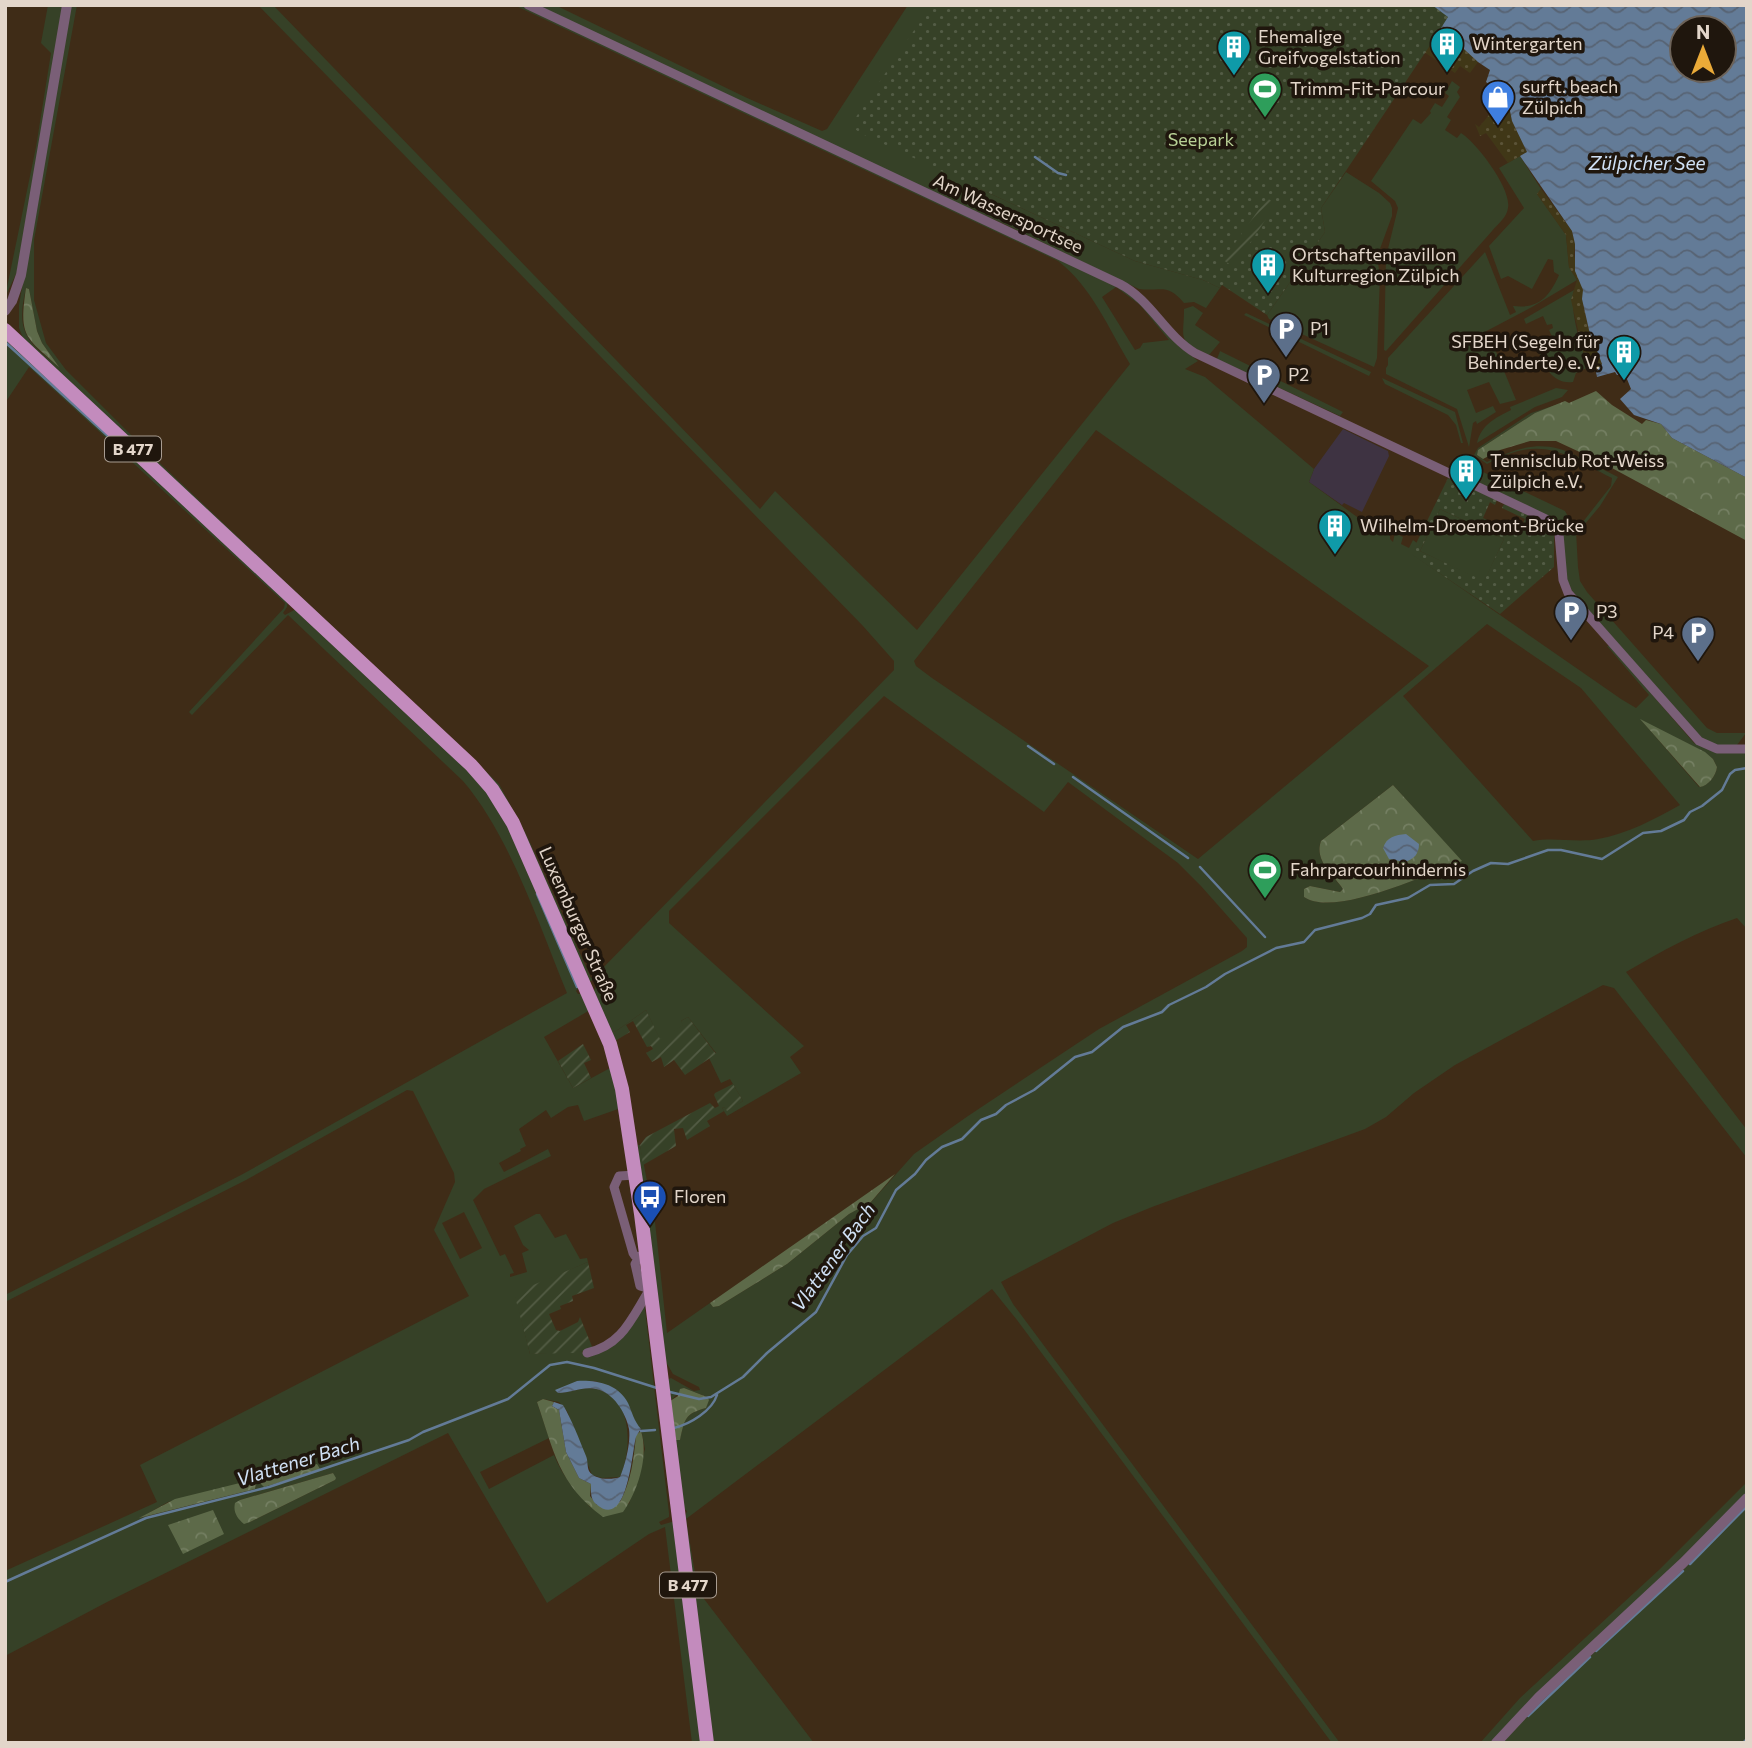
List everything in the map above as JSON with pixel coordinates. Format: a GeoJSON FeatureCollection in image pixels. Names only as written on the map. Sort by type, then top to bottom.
{"type":"FeatureCollection","features":[{"type":"Feature","properties":{"kind":"main road","name":"Luxemburger Straße"},"geometry":{"type":"LineString","coordinates":[[5,330],[437,733],[492,789],[513,823],[610,1044],[624,1100],[636,1175],[644,1256],[708,1743]]}},
{"type":"Feature","properties":{"kind":"street"},"geometry":{"type":"LineString","coordinates":[[5,311],[12,301],[21,275],[67,5]]}},
{"type":"Feature","properties":{"kind":"street","name":"Am Wassersportsee"},"geometry":{"type":"LineString","coordinates":[[528,5],[1120,284],[1139,295],[1178,340],[1195,353],[1553,524],[1560,537],[1564,584],[1573,599],[1699,741],[1717,749],[1743,749]]}},
{"type":"Feature","properties":{"kind":"street"},"geometry":{"type":"LineString","coordinates":[[636,1175],[619,1176],[614,1187],[632,1253],[635,1256],[644,1256]]}},
{"type":"Feature","properties":{"kind":"street"},"geometry":{"type":"LineString","coordinates":[[587,1353],[614,1342],[650,1289]]}},
{"type":"Feature","properties":{"kind":"street"},"geometry":{"type":"LineString","coordinates":[[1496,1743],[1539,1697],[1683,1563],[1747,1498]]}},
{"type":"Feature","properties":{"kind":"shaded area"},"geometry":{"type":"Polygon","coordinates":[[[1343,429],[1388,451],[1389,456],[1362,512],[1344,503],[1342,505],[1309,482],[1314,469],[1343,429]]]}},
{"type":"Feature","properties":{"kind":"green space"},"geometry":{"type":"Polygon","coordinates":[[[48,5],[63,5],[17,272],[5,297],[36,147],[51,53],[41,43],[48,5]]]}},
{"type":"Feature","properties":{"kind":"green space"},"geometry":{"type":"Polygon","coordinates":[[[71,5],[77,5],[34,240],[34,300],[46,343],[66,370],[145,449],[499,784],[527,836],[591,978],[894,670],[894,661],[863,626],[258,5],[273,5],[760,509],[775,491],[917,630],[1130,364],[1090,295],[1058,261],[514,5],[520,5],[1126,290],[1180,347],[1198,361],[1185,369],[1205,377],[1314,469],[1309,482],[1375,530],[1379,527],[1390,532],[1393,542],[1395,533],[1403,537],[1401,544],[1409,548],[1413,540],[1417,543],[1412,554],[1621,699],[1636,708],[1649,695],[1607,646],[1610,646],[1694,743],[1720,753],[1747,752],[1747,929],[1737,918],[1680,942],[1626,972],[1747,1130],[1747,1158],[1614,988],[1603,985],[1455,1065],[1414,1093],[1386,1117],[1365,1129],[1113,1223],[1001,1282],[1013,1304],[1340,1743],[1332,1743],[992,1289],[686,1519],[698,1591],[814,1743],[711,1743],[683,1522],[687,1511],[681,1507],[666,1380],[671,1378],[694,1391],[700,1390],[673,1374],[663,1357],[638,1145],[655,1222],[667,1333],[710,1303],[713,1307],[719,1306],[787,1264],[849,1214],[858,1208],[864,1210],[914,1154],[968,1116],[1099,1029],[1247,947],[1247,938],[1201,886],[1178,863],[1068,782],[1044,812],[884,696],[669,911],[669,923],[804,1046],[790,1057],[801,1073],[727,1116],[722,1108],[727,1110],[743,1101],[730,1079],[721,1083],[709,1058],[716,1053],[688,1017],[681,1021],[684,1025],[660,1040],[646,1010],[612,1034],[593,993],[599,979],[597,977],[591,981],[586,980],[517,824],[489,778],[23,338],[19,328],[19,305],[71,5]],[[1116,287],[1102,297],[1135,350],[1143,343],[1169,340],[1140,305],[1116,287]],[[26,288],[23,325],[31,341],[58,366],[37,331],[29,289],[26,288]],[[1096,430],[914,661],[916,666],[1198,859],[1429,666],[1096,430]],[[1487,624],[1403,696],[1533,841],[1609,837],[1680,805],[1581,688],[1487,624]],[[1642,721],[1699,787],[1715,774],[1717,767],[1713,759],[1642,721]],[[1393,785],[1321,841],[1319,848],[1322,861],[1343,889],[1340,892],[1310,886],[1304,889],[1304,897],[1318,902],[1337,902],[1381,892],[1461,861],[1393,785]],[[684,1388],[670,1401],[676,1440],[680,1439],[689,1415],[706,1408],[707,1397],[684,1388]]]}},
{"type":"Feature","properties":{"kind":"green space"},"geometry":{"type":"Polygon","coordinates":[[[537,5],[555,5],[745,97],[822,131],[827,129],[908,5],[981,5],[976,187],[1135,261],[1203,280],[1220,288],[1206,308],[1194,302],[1184,303],[1168,290],[1139,289],[1002,223],[827,147],[537,5]]]}},
{"type":"Feature","properties":{"kind":"green space","name":"Seepark"},"geometry":{"type":"Polygon","coordinates":[[[931,5],[1432,5],[1449,17],[1321,208],[1325,232],[1267,315],[1222,285],[1220,288],[1203,280],[1135,261],[855,129],[856,117],[931,5]]]}},
{"type":"Feature","properties":{"kind":"green space"},"geometry":{"type":"Polygon","coordinates":[[[1452,81],[1460,87],[1457,92],[1460,97],[1447,117],[1451,120],[1445,130],[1457,138],[1461,133],[1484,156],[1499,178],[1508,200],[1508,208],[1502,220],[1386,351],[1386,257],[1398,208],[1395,201],[1371,181],[1413,119],[1421,124],[1431,113],[1435,103],[1442,107],[1449,96],[1445,93],[1452,81]]]}},
{"type":"Feature","properties":{"kind":"green space"},"geometry":{"type":"Polygon","coordinates":[[[1520,156],[1541,189],[1537,194],[1566,235],[1569,267],[1577,280],[1532,307],[1477,336],[1480,342],[1490,337],[1516,400],[1500,404],[1489,382],[1467,390],[1476,413],[1493,406],[1496,412],[1477,424],[1476,421],[1473,423],[1469,447],[1457,409],[1386,374],[1386,368],[1388,358],[1485,252],[1510,315],[1516,312],[1513,306],[1530,306],[1542,300],[1551,290],[1559,275],[1554,272],[1553,260],[1548,259],[1532,289],[1508,276],[1501,279],[1489,246],[1524,208],[1499,168],[1520,156]]]}},
{"type":"Feature","properties":{"kind":"green space"},"geometry":{"type":"Polygon","coordinates":[[[1346,172],[1379,193],[1392,208],[1392,216],[1377,257],[1380,276],[1377,358],[1374,367],[1269,319],[1267,315],[1325,232],[1321,208],[1346,172]]]}},
{"type":"Feature","properties":{"kind":"green space"},"geometry":{"type":"Polygon","coordinates":[[[1267,198],[1276,204],[1234,267],[1223,260],[1267,198]]]}},
{"type":"Feature","properties":{"kind":"green space"},"geometry":{"type":"Polygon","coordinates":[[[26,288],[29,289],[42,343],[59,367],[27,334],[23,316],[26,288]]]}},
{"type":"Feature","properties":{"kind":"green space"},"geometry":{"type":"Polygon","coordinates":[[[1574,290],[1574,318],[1589,367],[1576,373],[1573,382],[1566,382],[1550,373],[1538,350],[1555,343],[1549,330],[1553,328],[1552,324],[1547,325],[1543,316],[1526,324],[1524,319],[1574,290]]]}},
{"type":"Feature","properties":{"kind":"green space"},"geometry":{"type":"Polygon","coordinates":[[[1193,306],[1203,313],[1195,325],[1220,342],[1209,355],[1191,346],[1184,338],[1184,309],[1193,306]]]}},
{"type":"Feature","properties":{"kind":"green space"},"geometry":{"type":"Polygon","coordinates":[[[1246,313],[1371,372],[1369,376],[1244,315],[1246,313]]]}},
{"type":"Feature","properties":{"kind":"green space"},"geometry":{"type":"Polygon","coordinates":[[[5,338],[288,600],[283,613],[285,615],[296,609],[468,767],[505,817],[579,987],[576,991],[583,994],[590,1010],[544,1037],[573,1088],[612,1067],[621,1108],[584,1121],[578,1105],[568,1107],[551,1118],[546,1110],[519,1129],[526,1146],[499,1163],[504,1172],[548,1149],[551,1156],[484,1189],[473,1200],[500,1256],[505,1254],[514,1273],[510,1274],[510,1277],[527,1272],[522,1253],[529,1250],[523,1245],[514,1226],[536,1214],[540,1214],[555,1238],[566,1234],[580,1259],[587,1258],[588,1262],[515,1294],[530,1354],[582,1351],[584,1356],[603,1351],[644,1301],[669,1513],[669,1517],[659,1522],[661,1525],[675,1521],[703,1743],[692,1743],[665,1527],[649,1534],[547,1603],[448,1433],[109,1601],[5,1656],[5,1571],[157,1502],[140,1465],[469,1296],[434,1230],[455,1182],[454,1173],[413,1091],[407,1090],[246,1180],[5,1302],[5,1295],[241,1175],[567,993],[522,882],[480,803],[463,781],[288,615],[192,715],[189,712],[284,608],[285,603],[29,367],[5,403],[5,338]],[[464,1212],[442,1223],[460,1259],[482,1248],[464,1212]],[[577,1381],[558,1393],[596,1389],[617,1402],[627,1426],[628,1439],[620,1477],[602,1478],[592,1475],[567,1411],[559,1402],[543,1399],[537,1402],[549,1438],[480,1472],[489,1489],[554,1455],[565,1477],[590,1507],[629,1504],[645,1449],[641,1429],[636,1424],[627,1402],[614,1388],[595,1381],[577,1381]],[[320,1469],[168,1502],[140,1518],[255,1489],[256,1483],[320,1469]],[[333,1473],[240,1500],[250,1522],[335,1480],[333,1473]]]}},
{"type":"Feature","properties":{"kind":"green space"},"geometry":{"type":"Polygon","coordinates":[[[1220,351],[1343,412],[1340,416],[1217,359],[1220,351]]]}},
{"type":"Feature","properties":{"kind":"green space"},"geometry":{"type":"Polygon","coordinates":[[[1382,378],[1455,412],[1463,443],[1456,425],[1448,415],[1385,384],[1382,378]]]}},
{"type":"Feature","properties":{"kind":"green space"},"geometry":{"type":"Polygon","coordinates":[[[1556,388],[1568,390],[1562,397],[1535,407],[1477,443],[1485,427],[1511,410],[1510,407],[1556,388]]]}},
{"type":"Feature","properties":{"kind":"green space"},"geometry":{"type":"Polygon","coordinates":[[[1596,391],[1642,424],[1646,420],[1661,424],[1672,438],[1747,478],[1747,541],[1599,461],[1556,441],[1530,441],[1500,450],[1483,459],[1477,455],[1478,450],[1535,413],[1565,401],[1569,403],[1596,391]]]}},
{"type":"Feature","properties":{"kind":"green space"},"geometry":{"type":"Polygon","coordinates":[[[1565,402],[1535,413],[1478,450],[1477,455],[1487,462],[1526,448],[1555,448],[1618,477],[1585,524],[1582,523],[1611,486],[1612,478],[1551,450],[1522,450],[1487,464],[1474,455],[1478,448],[1531,413],[1565,402]]]}},
{"type":"Feature","properties":{"kind":"green space"},"geometry":{"type":"Polygon","coordinates":[[[1467,469],[1481,471],[1565,511],[1576,531],[1580,581],[1587,592],[1707,728],[1717,733],[1746,733],[1737,745],[1718,746],[1703,740],[1573,593],[1567,580],[1562,534],[1472,480],[1467,469]]]}},
{"type":"Feature","properties":{"kind":"green space"},"geometry":{"type":"Polygon","coordinates":[[[1448,478],[1497,500],[1495,505],[1490,502],[1483,518],[1518,534],[1525,519],[1502,508],[1504,504],[1545,523],[1554,534],[1554,567],[1500,614],[1411,554],[1448,478]],[[1440,509],[1420,551],[1484,581],[1504,539],[1440,509]]]}},
{"type":"Feature","properties":{"kind":"green space"},"geometry":{"type":"Polygon","coordinates":[[[1440,509],[1504,539],[1484,582],[1420,551],[1440,509]]]}},
{"type":"Feature","properties":{"kind":"green space"},"geometry":{"type":"Polygon","coordinates":[[[1640,719],[1705,752],[1717,767],[1711,780],[1700,787],[1640,719]]]}},
{"type":"Feature","properties":{"kind":"green space"},"geometry":{"type":"Polygon","coordinates":[[[1393,785],[1462,861],[1405,884],[1358,898],[1318,902],[1304,897],[1304,889],[1310,886],[1340,892],[1343,889],[1322,861],[1321,841],[1393,785]]]}},
{"type":"Feature","properties":{"kind":"green space"},"geometry":{"type":"Polygon","coordinates":[[[646,1010],[660,1039],[683,1025],[681,1021],[688,1017],[716,1054],[685,1075],[674,1060],[664,1067],[661,1057],[652,1062],[646,1053],[653,1049],[651,1046],[647,1047],[633,1021],[626,1025],[630,1032],[615,1041],[612,1034],[646,1010]]]}},
{"type":"Feature","properties":{"kind":"green space"},"geometry":{"type":"Polygon","coordinates":[[[583,1044],[591,1060],[584,1063],[591,1078],[573,1088],[558,1061],[583,1044]]]}},
{"type":"Feature","properties":{"kind":"green space"},"geometry":{"type":"Polygon","coordinates":[[[733,1084],[743,1101],[727,1111],[722,1108],[724,1111],[707,1121],[710,1126],[687,1140],[683,1128],[674,1129],[676,1146],[643,1165],[640,1145],[646,1137],[710,1103],[715,1108],[719,1106],[715,1093],[733,1084]]]}},
{"type":"Feature","properties":{"kind":"green space"},"geometry":{"type":"Polygon","coordinates":[[[895,1174],[864,1210],[858,1209],[849,1214],[787,1264],[719,1306],[713,1307],[710,1303],[895,1174]]]}},
{"type":"Feature","properties":{"kind":"green space"},"geometry":{"type":"Polygon","coordinates":[[[588,1262],[594,1288],[572,1296],[573,1301],[549,1314],[556,1330],[560,1331],[578,1322],[580,1317],[593,1349],[574,1353],[530,1354],[514,1293],[588,1262]]]}},
{"type":"Feature","properties":{"kind":"green space"},"geometry":{"type":"Polygon","coordinates":[[[684,1388],[709,1400],[706,1408],[689,1415],[680,1440],[676,1440],[670,1401],[684,1388]]]}},
{"type":"Feature","properties":{"kind":"green space"},"geometry":{"type":"Polygon","coordinates":[[[543,1399],[554,1402],[552,1406],[559,1410],[566,1452],[579,1478],[591,1484],[590,1496],[597,1505],[620,1502],[629,1478],[636,1435],[641,1431],[644,1451],[641,1473],[623,1512],[603,1517],[576,1492],[559,1466],[553,1451],[537,1402],[543,1399]]]}},
{"type":"Feature","properties":{"kind":"green space"},"geometry":{"type":"Polygon","coordinates":[[[317,1464],[320,1469],[315,1472],[264,1487],[256,1483],[255,1489],[139,1518],[175,1499],[317,1464]]]}},
{"type":"Feature","properties":{"kind":"green space"},"geometry":{"type":"Polygon","coordinates":[[[333,1473],[335,1480],[250,1522],[244,1524],[236,1515],[235,1503],[240,1500],[333,1473]]]}},
{"type":"Feature","properties":{"kind":"green space"},"geometry":{"type":"Polygon","coordinates":[[[1747,1482],[1747,1494],[1491,1743],[1480,1743],[1520,1698],[1660,1569],[1747,1482]]]}},
{"type":"Feature","properties":{"kind":"green space"},"geometry":{"type":"Polygon","coordinates":[[[1747,1502],[1747,1743],[1500,1743],[1523,1718],[1747,1502]]]}},
{"type":"Feature","properties":{"kind":"green space"},"geometry":{"type":"Polygon","coordinates":[[[213,1510],[224,1534],[183,1554],[168,1525],[213,1510]]]}},
{"type":"Feature","properties":{"kind":"sand"},"geometry":{"type":"Polygon","coordinates":[[[1441,28],[1478,62],[1470,73],[1460,66],[1455,73],[1424,52],[1441,28]]]}},
{"type":"Feature","properties":{"kind":"sand"},"geometry":{"type":"Polygon","coordinates":[[[1497,90],[1506,91],[1512,121],[1527,152],[1508,163],[1486,133],[1480,136],[1475,124],[1479,127],[1490,114],[1490,108],[1487,106],[1497,90]]]}},
{"type":"Feature","properties":{"kind":"sand"},"geometry":{"type":"Polygon","coordinates":[[[1541,189],[1572,231],[1574,255],[1583,290],[1583,305],[1602,364],[1591,371],[1584,355],[1571,300],[1577,280],[1569,267],[1566,235],[1537,194],[1541,189]]]}},
{"type":"Feature","properties":{"kind":"water","name":"Zülpicher See"},"geometry":{"type":"Polygon","coordinates":[[[1432,5],[1747,5],[1747,478],[1672,438],[1661,424],[1634,415],[1620,399],[1631,389],[1625,374],[1617,375],[1615,372],[1597,377],[1596,372],[1602,364],[1589,330],[1582,299],[1583,290],[1575,271],[1572,231],[1520,156],[1527,152],[1512,121],[1506,91],[1497,90],[1486,82],[1490,70],[1441,28],[1448,17],[1432,5]]]}},
{"type":"Feature","properties":{"kind":"water"},"geometry":{"type":"Polygon","coordinates":[[[1406,834],[1419,844],[1415,856],[1405,862],[1389,859],[1383,848],[1387,841],[1406,834]]]}},
{"type":"Feature","properties":{"kind":"water"},"geometry":{"type":"Polygon","coordinates":[[[577,1381],[592,1381],[619,1391],[641,1429],[636,1437],[622,1499],[615,1507],[607,1510],[594,1502],[591,1484],[579,1478],[566,1452],[559,1410],[552,1406],[554,1402],[563,1405],[586,1456],[589,1471],[599,1478],[620,1477],[627,1454],[629,1429],[618,1404],[608,1394],[586,1388],[558,1393],[555,1390],[577,1381]]]}},
{"type":"Feature","properties":{"kind":"waterway"},"geometry":{"type":"LineString","coordinates":[[1035,157],[1058,173],[1066,175]]}},
{"type":"Feature","properties":{"kind":"waterway"},"geometry":{"type":"LineString","coordinates":[[5,342],[132,458]]}},
{"type":"Feature","properties":{"kind":"waterway"},"geometry":{"type":"LineString","coordinates":[[1028,746],[1054,764]]}},
{"type":"Feature","properties":{"kind":"waterway","name":"Vlattener Bach"},"geometry":{"type":"LineString","coordinates":[[670,1392],[699,1399],[711,1397],[743,1377],[816,1312],[847,1255],[863,1236],[876,1228],[896,1190],[915,1174],[926,1160],[942,1147],[962,1139],[981,1120],[996,1114],[1006,1105],[1034,1090],[1075,1057],[1092,1052],[1123,1027],[1162,1012],[1169,1005],[1276,948],[1304,942],[1315,930],[1362,918],[1370,914],[1376,905],[1408,898],[1430,885],[1454,884],[1491,863],[1508,864],[1548,850],[1561,850],[1602,859],[1643,833],[1661,831],[1684,820],[1690,812],[1722,790],[1730,774],[1735,770],[1747,768]]}},
{"type":"Feature","properties":{"kind":"waterway"},"geometry":{"type":"LineString","coordinates":[[1073,777],[1188,858]]}},
{"type":"Feature","properties":{"kind":"waterway"},"geometry":{"type":"LineString","coordinates":[[1200,867],[1265,937]]}},
{"type":"Feature","properties":{"kind":"waterway"},"geometry":{"type":"LineString","coordinates":[[537,894],[577,987]]}},
{"type":"Feature","properties":{"kind":"waterway","name":"Vlattener Bach"},"geometry":{"type":"LineString","coordinates":[[5,1582],[146,1518],[269,1487],[409,1440],[508,1399],[550,1365],[567,1362],[657,1388]]}},
{"type":"Feature","properties":{"kind":"waterway"},"geometry":{"type":"LineString","coordinates":[[674,1428],[700,1416],[717,1395]]}},
{"type":"Feature","properties":{"kind":"waterway"},"geometry":{"type":"LineString","coordinates":[[641,1431],[655,1430]]}},
{"type":"Feature","properties":{"kind":"waterway"},"geometry":{"type":"LineString","coordinates":[[1690,1564],[1747,1506]]}},
{"type":"Feature","properties":{"kind":"waterway"},"geometry":{"type":"LineString","coordinates":[[1596,1651],[1683,1571]]}},
{"type":"Feature","properties":{"kind":"waterway"},"geometry":{"type":"LineString","coordinates":[[1528,1716],[1590,1657]]}},
{"type":"Feature","properties":{"kind":"waterway"},"geometry":{"type":"LineString","coordinates":[[1743,1743],[1747,1739]]}},
{"type":"Feature","properties":{"kind":"place","name":"Wintergarten"},"geometry":{"type":"Point","coordinates":[1447,74]}},
{"type":"Feature","properties":{"kind":"place","name":"Ehemalige Greifvogelstation"},"geometry":{"type":"Point","coordinates":[1234,77]}},
{"type":"Feature","properties":{"kind":"place","name":"Trimm-Fit-Parcour"},"geometry":{"type":"Point","coordinates":[1265,119]}},
{"type":"Feature","properties":{"kind":"place","name":"surft. beach Zülpich"},"geometry":{"type":"Point","coordinates":[1498,127]}},
{"type":"Feature","properties":{"kind":"place","name":"Ortschaftenpavillon Kulturregion Zülpich"},"geometry":{"type":"Point","coordinates":[1268,295]}},
{"type":"Feature","properties":{"kind":"place","name":"P1"},"geometry":{"type":"Point","coordinates":[1286,359]}},
{"type":"Feature","properties":{"kind":"place","name":"SFBEH (Segeln für Behinderte) e. V."},"geometry":{"type":"Point","coordinates":[1624,382]}},
{"type":"Feature","properties":{"kind":"place","name":"P2"},"geometry":{"type":"Point","coordinates":[1264,405]}},
{"type":"Feature","properties":{"kind":"place","name":"Tennisclub Rot-Weiss Zülpich e.V."},"geometry":{"type":"Point","coordinates":[1466,501]}},
{"type":"Feature","properties":{"kind":"place","name":"Wilhelm-Droemont-Brücke"},"geometry":{"type":"Point","coordinates":[1335,556]}},
{"type":"Feature","properties":{"kind":"place","name":"P3"},"geometry":{"type":"Point","coordinates":[1571,642]}},
{"type":"Feature","properties":{"kind":"place","name":"P4"},"geometry":{"type":"Point","coordinates":[1698,663]}},
{"type":"Feature","properties":{"kind":"place","name":"Fahrparcourhindernis"},"geometry":{"type":"Point","coordinates":[1265,900]}},
{"type":"Feature","properties":{"kind":"place","name":"Floren"},"geometry":{"type":"Point","coordinates":[650,1227]}}]}
